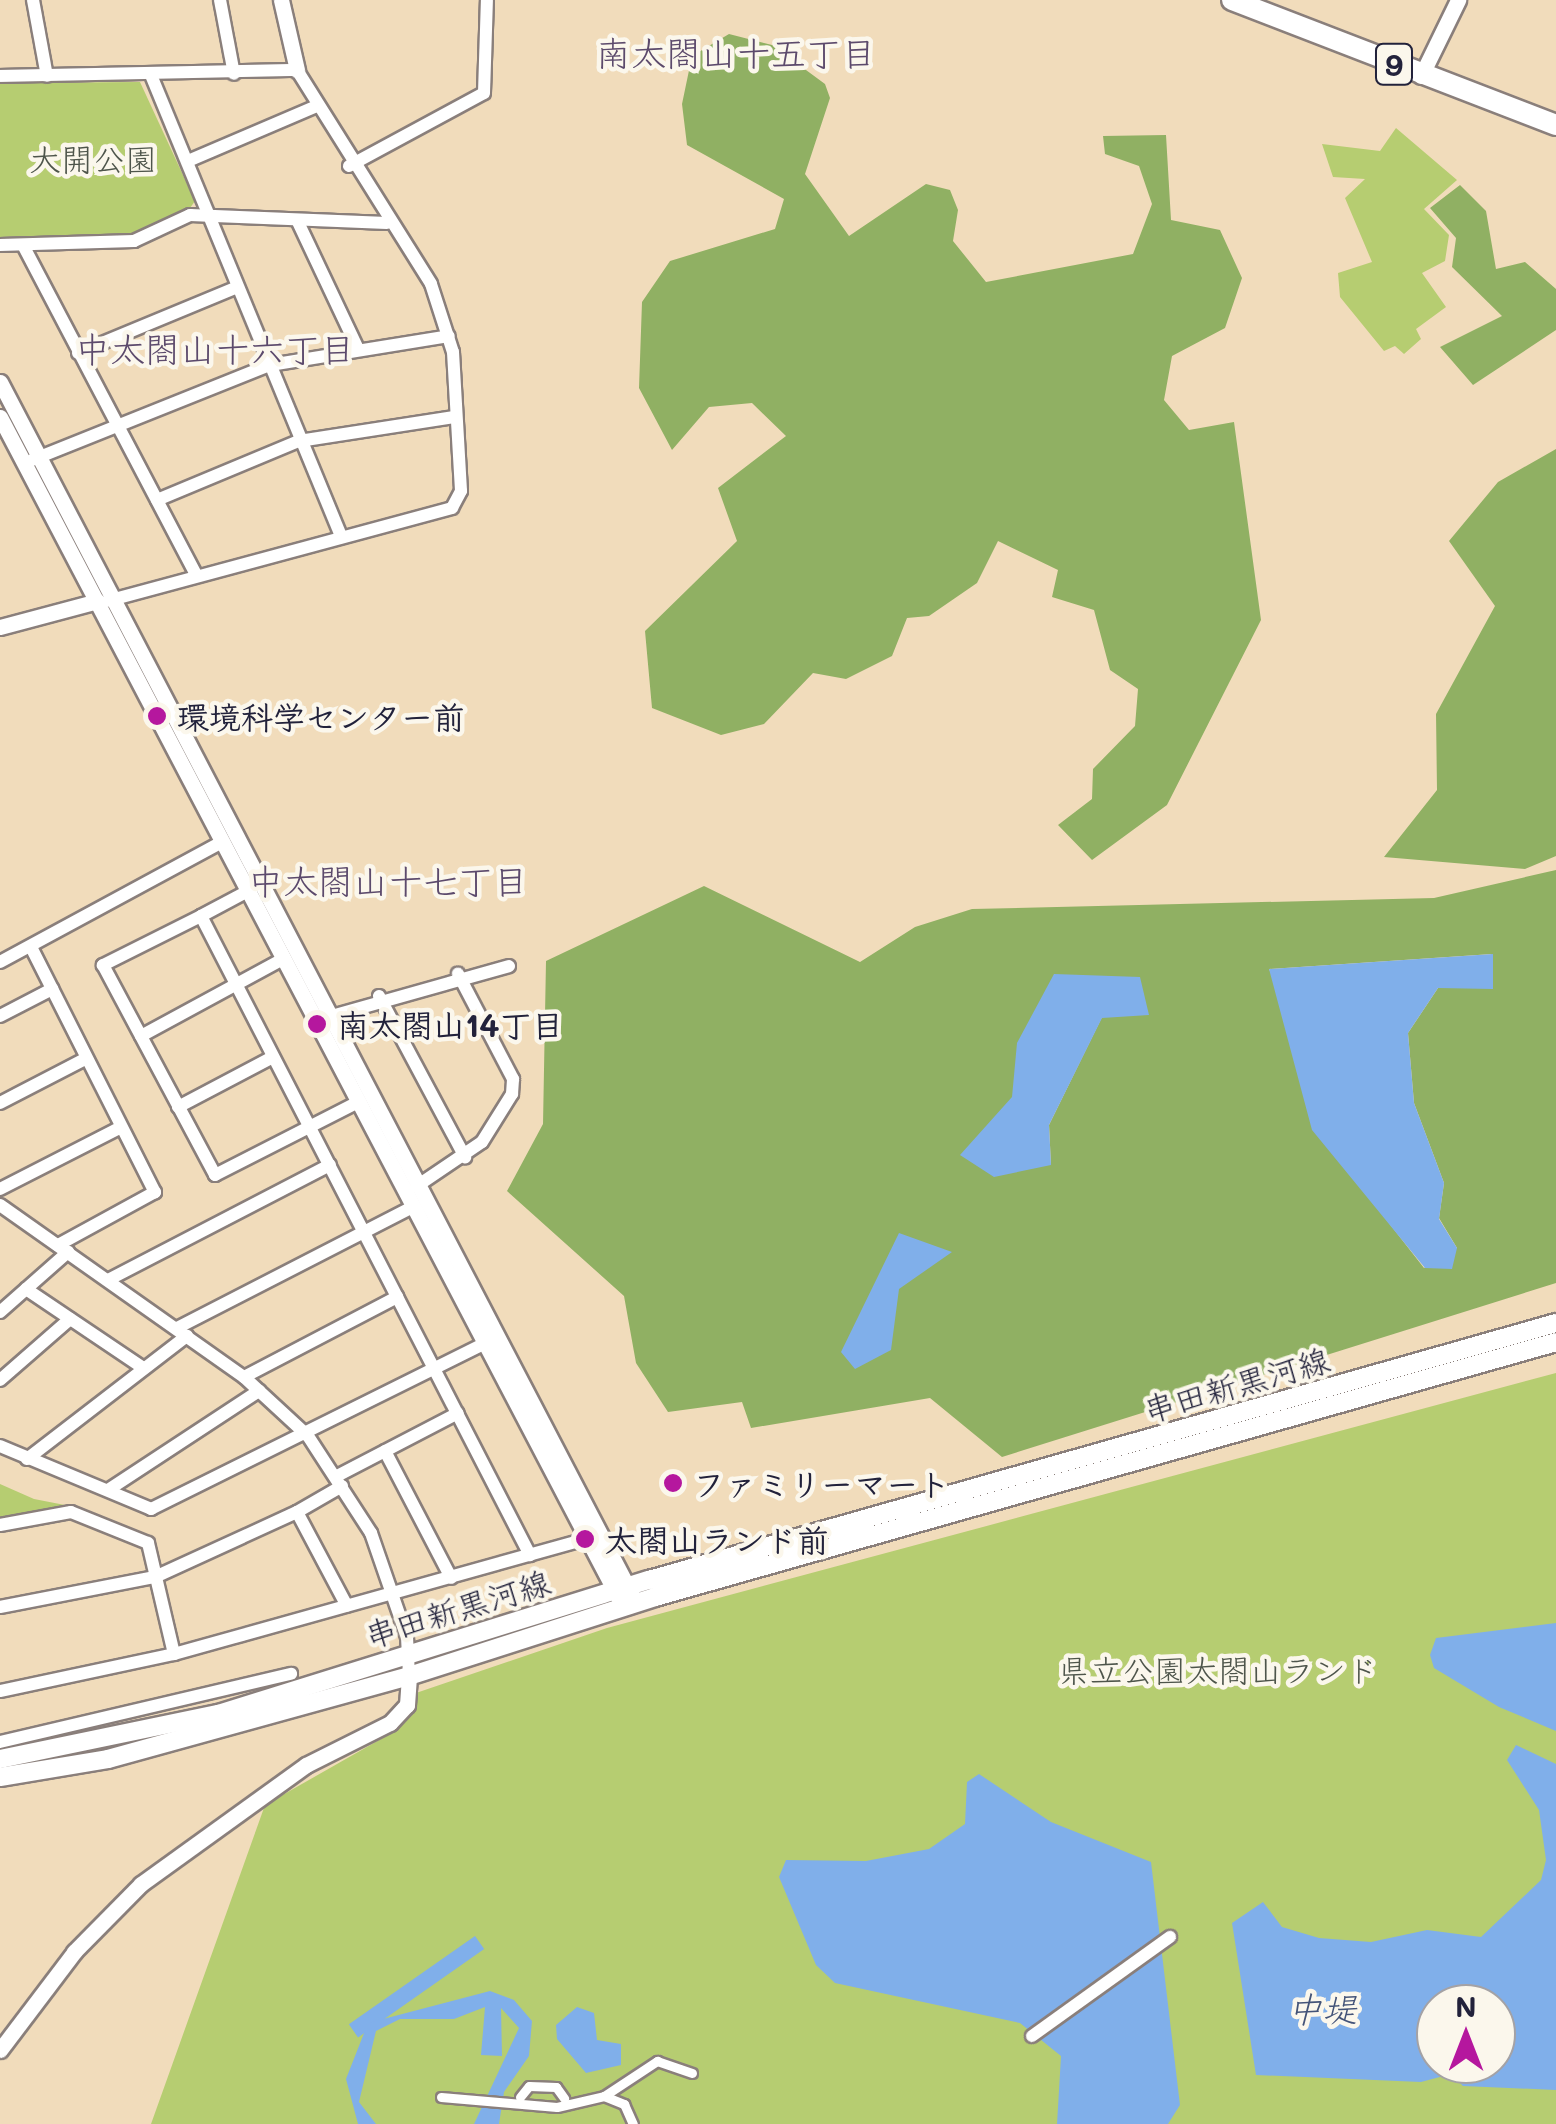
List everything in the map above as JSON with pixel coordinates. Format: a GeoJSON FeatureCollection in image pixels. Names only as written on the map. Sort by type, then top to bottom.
{"type":"FeatureCollection","features":[{"type":"Feature","properties":{"kind":"main road","name":"9"},"geometry":{"type":"LineString","coordinates":[[1232,0],[1259,5],[1421,76],[1556,125]]}},
{"type":"Feature","properties":{"kind":"main road","name":"串田新黒河線"},"geometry":{"type":"LineString","coordinates":[[0,1777],[108,1759],[409,1676],[626,1597],[1556,1321]]}},
{"type":"Feature","properties":{"kind":"main road","name":"串田新黒河線"},"geometry":{"type":"LineString","coordinates":[[1304,1416],[1556,1342]]}},
{"type":"Feature","properties":{"kind":"main road","name":"串田新黒河線"},"geometry":{"type":"LineString","coordinates":[[0,1759],[218,1714],[408,1654],[1556,1352]]}},
{"type":"Feature","properties":{"kind":"street"},"geometry":{"type":"LineString","coordinates":[[33,0],[47,76]]}},
{"type":"Feature","properties":{"kind":"street"},"geometry":{"type":"LineString","coordinates":[[220,0],[234,74]]}},
{"type":"Feature","properties":{"kind":"street"},"geometry":{"type":"LineString","coordinates":[[0,627],[340,534],[452,508],[461,492],[450,336],[431,284],[350,166],[296,70],[281,0]]}},
{"type":"Feature","properties":{"kind":"street"},"geometry":{"type":"LineString","coordinates":[[350,166],[484,93],[487,0]]}},
{"type":"Feature","properties":{"kind":"street"},"geometry":{"type":"LineString","coordinates":[[1421,76],[1458,0]]}},
{"type":"Feature","properties":{"kind":"street"},"geometry":{"type":"LineString","coordinates":[[0,76],[151,76],[296,70]]}},
{"type":"Feature","properties":{"kind":"street"},"geometry":{"type":"LineString","coordinates":[[151,76],[212,220],[235,288],[340,534]]}},
{"type":"Feature","properties":{"kind":"street"},"geometry":{"type":"LineString","coordinates":[[188,161],[316,106]]}},
{"type":"Feature","properties":{"kind":"street"},"geometry":{"type":"LineString","coordinates":[[0,245],[134,241],[190,215],[212,220],[387,223]]}},
{"type":"Feature","properties":{"kind":"street"},"geometry":{"type":"LineString","coordinates":[[298,222],[358,349]]}},
{"type":"Feature","properties":{"kind":"street"},"geometry":{"type":"LineString","coordinates":[[24,245],[196,574]]}},
{"type":"Feature","properties":{"kind":"street"},"geometry":{"type":"LineString","coordinates":[[78,353],[235,288]]}},
{"type":"Feature","properties":{"kind":"street"},"geometry":{"type":"LineString","coordinates":[[31,460],[270,365],[450,336]]}},
{"type":"Feature","properties":{"kind":"street"},"geometry":{"type":"LineString","coordinates":[[0,382],[31,460],[417,1186],[585,1539],[626,1597]]}},
{"type":"Feature","properties":{"kind":"street"},"geometry":{"type":"LineString","coordinates":[[0,417],[31,460]]}},
{"type":"Feature","properties":{"kind":"street"},"geometry":{"type":"LineString","coordinates":[[157,500],[299,441],[454,417]]}},
{"type":"Feature","properties":{"kind":"street"},"geometry":{"type":"LineString","coordinates":[[105,601],[282,960],[484,1344],[512,1384],[626,1597]]}},
{"type":"Feature","properties":{"kind":"street"},"geometry":{"type":"LineString","coordinates":[[0,962],[222,842]]}},
{"type":"Feature","properties":{"kind":"street"},"geometry":{"type":"LineString","coordinates":[[248,891],[104,965],[178,1107],[215,1175],[358,1102]]}},
{"type":"Feature","properties":{"kind":"street"},"geometry":{"type":"LineString","coordinates":[[201,916],[530,1555]]}},
{"type":"Feature","properties":{"kind":"street"},"geometry":{"type":"LineString","coordinates":[[0,1312],[63,1248],[155,1192],[31,948]]}},
{"type":"Feature","properties":{"kind":"street"},"geometry":{"type":"LineString","coordinates":[[141,1036],[282,960]]}},
{"type":"Feature","properties":{"kind":"street"},"geometry":{"type":"LineString","coordinates":[[328,1016],[379,996],[458,974],[508,966]]}},
{"type":"Feature","properties":{"kind":"street"},"geometry":{"type":"LineString","coordinates":[[417,1186],[465,1157],[504,1119],[512,1079],[458,974]]}},
{"type":"Feature","properties":{"kind":"street"},"geometry":{"type":"LineString","coordinates":[[0,1016],[52,989]]}},
{"type":"Feature","properties":{"kind":"street"},"geometry":{"type":"LineString","coordinates":[[379,996],[465,1157]]}},
{"type":"Feature","properties":{"kind":"street"},"geometry":{"type":"LineString","coordinates":[[0,1103],[86,1058]]}},
{"type":"Feature","properties":{"kind":"street"},"geometry":{"type":"LineString","coordinates":[[178,1107],[273,1058]]}},
{"type":"Feature","properties":{"kind":"street"},"geometry":{"type":"LineString","coordinates":[[0,1188],[122,1127]]}},
{"type":"Feature","properties":{"kind":"street"},"geometry":{"type":"LineString","coordinates":[[108,1280],[330,1165]]}},
{"type":"Feature","properties":{"kind":"street"},"geometry":{"type":"LineString","coordinates":[[0,1206],[244,1377],[308,1436],[340,1481],[394,1593],[409,1676],[407,1705],[390,1723],[306,1765],[142,1884],[74,1952],[0,2050]]}},
{"type":"Feature","properties":{"kind":"street"},"geometry":{"type":"LineString","coordinates":[[27,1459],[143,1368],[182,1332],[412,1207]]}},
{"type":"Feature","properties":{"kind":"street"},"geometry":{"type":"LineString","coordinates":[[26,1289],[143,1368]]}},
{"type":"Feature","properties":{"kind":"street"},"geometry":{"type":"LineString","coordinates":[[244,1377],[398,1297]]}},
{"type":"Feature","properties":{"kind":"street"},"geometry":{"type":"LineString","coordinates":[[0,1380],[70,1320]]}},
{"type":"Feature","properties":{"kind":"street"},"geometry":{"type":"LineString","coordinates":[[0,1446],[151,1510],[308,1436],[484,1344]]}},
{"type":"Feature","properties":{"kind":"street"},"geometry":{"type":"LineString","coordinates":[[108,1490],[258,1391]]}},
{"type":"Feature","properties":{"kind":"street"},"geometry":{"type":"LineString","coordinates":[[0,1607],[155,1577],[296,1512],[385,1452],[458,1413]]}},
{"type":"Feature","properties":{"kind":"street"},"geometry":{"type":"LineString","coordinates":[[385,1452],[451,1578]]}},
{"type":"Feature","properties":{"kind":"street"},"geometry":{"type":"LineString","coordinates":[[0,1525],[72,1512],[148,1543],[174,1654]]}},
{"type":"Feature","properties":{"kind":"street"},"geometry":{"type":"LineString","coordinates":[[296,1512],[347,1606]]}},
{"type":"Feature","properties":{"kind":"street"},"geometry":{"type":"LineString","coordinates":[[0,1691],[174,1654],[585,1539]]}},
{"type":"Feature","properties":{"kind":"street"},"geometry":{"type":"LineString","coordinates":[[0,1742],[291,1674]]}},
{"type":"Feature","properties":{"kind":"street"},"geometry":{"type":"LineString","coordinates":[[1032,2036],[1170,1937]]}},
{"type":"Feature","properties":{"kind":"street"},"geometry":{"type":"LineString","coordinates":[[604,2096],[641,2064],[692,2072]]}},
{"type":"Feature","properties":{"kind":"street"},"geometry":{"type":"LineString","coordinates":[[520,2097],[529,2086],[556,2087],[564,2098]]}},
{"type":"Feature","properties":{"kind":"street"},"geometry":{"type":"LineString","coordinates":[[441,2097],[520,2097],[529,2107],[564,2098],[604,2096],[624,2104],[633,2124]]}},
{"type":"Feature","properties":{"kind":"green space"},"geometry":{"type":"Polygon","coordinates":[[[729,34],[772,45],[825,84],[830,98],[805,174],[849,236],[926,184],[950,190],[958,210],[953,241],[986,282],[1133,254],[1152,204],[1139,166],[1105,154],[1103,136],[1166,135],[1171,220],[1220,230],[1242,278],[1225,328],[1172,356],[1164,400],[1189,430],[1234,422],[1261,620],[1167,805],[1092,860],[1058,825],[1092,799],[1093,769],[1135,726],[1138,689],[1110,670],[1094,610],[1052,597],[1058,570],[998,541],[977,583],[929,616],[907,618],[892,656],[846,679],[813,673],[764,724],[721,735],[652,708],[645,631],[737,541],[718,488],[786,436],[752,403],[709,407],[672,450],[639,388],[642,302],[670,261],[775,229],[784,199],[687,145],[682,104],[692,56],[729,34]]]}},
{"type":"Feature","properties":{"kind":"green space","name":"大開公園"},"geometry":{"type":"Polygon","coordinates":[[[140,82],[195,201],[190,208],[130,235],[0,237],[0,83],[140,82]]]}},
{"type":"Feature","properties":{"kind":"green space"},"geometry":{"type":"Polygon","coordinates":[[[1396,128],[1457,180],[1424,209],[1449,235],[1445,261],[1422,273],[1446,307],[1416,329],[1421,339],[1404,354],[1395,346],[1384,351],[1340,297],[1338,273],[1372,262],[1345,198],[1365,179],[1333,177],[1322,144],[1380,151],[1396,128]]]}},
{"type":"Feature","properties":{"kind":"green space"},"geometry":{"type":"Polygon","coordinates":[[[1460,185],[1486,211],[1496,269],[1525,262],[1556,289],[1556,330],[1473,385],[1440,347],[1502,316],[1452,267],[1456,238],[1430,208],[1460,185]]]}},
{"type":"Feature","properties":{"kind":"green space"},"geometry":{"type":"Polygon","coordinates":[[[1556,449],[1556,856],[1525,869],[1384,857],[1437,790],[1436,714],[1495,606],[1449,541],[1498,482],[1556,449]]]}},
{"type":"Feature","properties":{"kind":"green space"},"geometry":{"type":"Polygon","coordinates":[[[1556,870],[1556,1283],[1002,1457],[930,1398],[751,1428],[742,1402],[668,1412],[636,1363],[624,1296],[507,1191],[543,1124],[546,961],[704,886],[860,962],[915,927],[972,909],[1434,898],[1556,870]],[[1492,954],[1269,969],[1385,1218],[1424,1268],[1457,1248],[1439,1218],[1444,1183],[1414,1103],[1408,1033],[1438,988],[1492,954]],[[1140,977],[961,1155],[1051,1165],[1049,1125],[1102,1017],[1140,977]]]}},
{"type":"Feature","properties":{"kind":"green space","name":"県立公園太閤山ランド"},"geometry":{"type":"Polygon","coordinates":[[[1556,1373],[1556,2124],[151,2124],[265,1805],[395,1731],[416,1710],[416,1693],[607,1628],[1556,1373]]]}},
{"type":"Feature","properties":{"kind":"green space"},"geometry":{"type":"Polygon","coordinates":[[[0,1484],[34,1499],[70,1506],[0,1518],[0,1484]]]}},
{"type":"Feature","properties":{"kind":"water"},"geometry":{"type":"Polygon","coordinates":[[[1493,954],[1493,989],[1438,988],[1408,1033],[1414,1103],[1444,1183],[1439,1219],[1457,1248],[1452,1269],[1425,1268],[1312,1130],[1269,969],[1493,954]]]}},
{"type":"Feature","properties":{"kind":"water"},"geometry":{"type":"Polygon","coordinates":[[[1054,974],[1140,977],[1149,1015],[1102,1018],[1049,1125],[1051,1165],[994,1177],[960,1155],[1012,1097],[1017,1043],[1054,974]]]}},
{"type":"Feature","properties":{"kind":"water"},"geometry":{"type":"Polygon","coordinates":[[[899,1233],[952,1252],[899,1289],[891,1350],[855,1369],[841,1352],[899,1233]]]}},
{"type":"Feature","properties":{"kind":"water"},"geometry":{"type":"Polygon","coordinates":[[[1556,1623],[1556,1731],[1499,1707],[1434,1668],[1430,1655],[1436,1638],[1556,1623]]]}},
{"type":"Feature","properties":{"kind":"water","name":"中堤"},"geometry":{"type":"Polygon","coordinates":[[[1516,1745],[1556,1764],[1556,2090],[1461,2084],[1516,2084],[1516,1984],[1416,1984],[1416,2082],[1256,2075],[1232,1923],[1263,1902],[1282,1927],[1319,1938],[1371,1942],[1427,1930],[1481,1937],[1541,1880],[1546,1860],[1539,1810],[1507,1760],[1516,1745]]]}},
{"type":"Feature","properties":{"kind":"water"},"geometry":{"type":"Polygon","coordinates":[[[979,1774],[1051,1822],[1151,1862],[1180,2105],[1168,2124],[1057,2124],[1061,2056],[1020,2023],[835,1983],[816,1965],[779,1877],[786,1860],[866,1861],[929,1849],[965,1824],[967,1782],[979,1774]]]}},
{"type":"Feature","properties":{"kind":"water"},"geometry":{"type":"Polygon","coordinates":[[[475,1936],[484,1949],[358,2037],[349,2024],[475,1936]]]}},
{"type":"Feature","properties":{"kind":"water"},"geometry":{"type":"Polygon","coordinates":[[[490,1991],[514,2000],[532,2021],[529,2056],[504,2092],[499,2124],[474,2124],[519,2028],[501,2008],[502,2056],[481,2055],[485,2007],[454,2019],[400,2019],[376,2031],[359,2102],[376,2124],[358,2124],[346,2079],[368,2023],[490,1991]]]}},
{"type":"Feature","properties":{"kind":"water"},"geometry":{"type":"Polygon","coordinates":[[[577,2007],[594,2013],[597,2040],[621,2044],[621,2065],[586,2073],[557,2039],[556,2025],[577,2007]]]}},
{"type":"Feature","properties":{"kind":"place","name":"環境科学センター前"},"geometry":{"type":"Point","coordinates":[157,716]}},
{"type":"Feature","properties":{"kind":"place","name":"南太閤山14丁目"},"geometry":{"type":"Point","coordinates":[317,1024]}},
{"type":"Feature","properties":{"kind":"place","name":"ファミリーマート"},"geometry":{"type":"Point","coordinates":[673,1483]}},
{"type":"Feature","properties":{"kind":"place","name":"太閤山ランド前"},"geometry":{"type":"Point","coordinates":[585,1539]}},
{"type":"Feature","properties":{"kind":"district","name":"南太閤山十五丁目"},"geometry":{"type":"Point","coordinates":[736,52]}},
{"type":"Feature","properties":{"kind":"district","name":"中太閤山十六丁目"},"geometry":{"type":"Point","coordinates":[215,348]}},
{"type":"Feature","properties":{"kind":"district","name":"中太閤山十七丁目"},"geometry":{"type":"Point","coordinates":[388,880]}}]}
